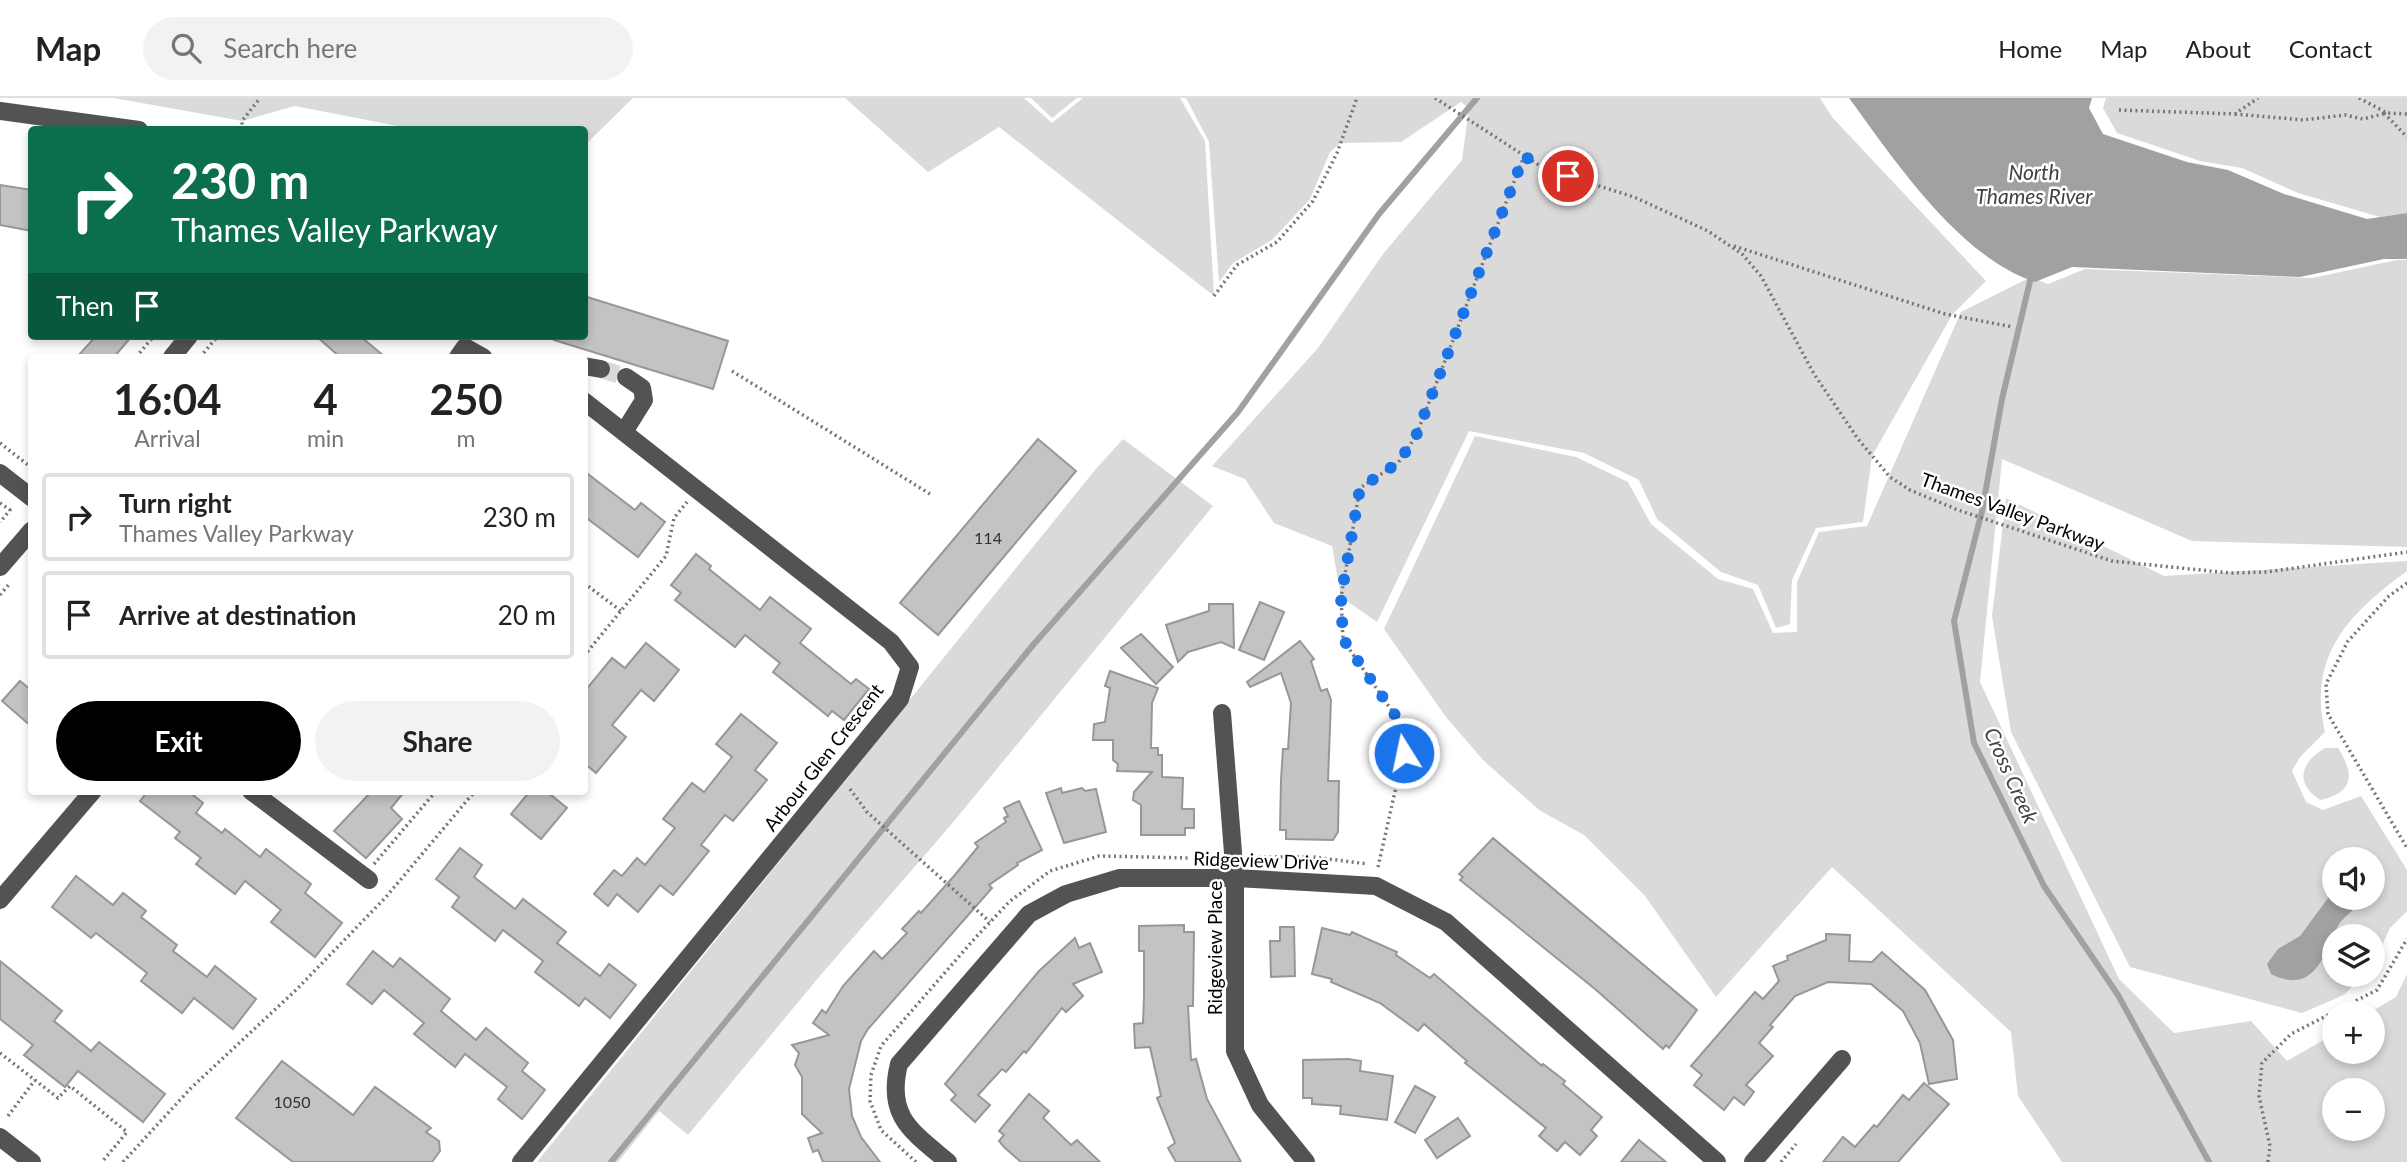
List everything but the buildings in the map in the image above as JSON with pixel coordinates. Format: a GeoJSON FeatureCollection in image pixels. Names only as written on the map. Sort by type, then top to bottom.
{"type":"FeatureCollection","features":[{"type":"Feature","properties":{"kind":"street"},"geometry":{"type":"LineString","coordinates":[[0,111],[110,126]]}},
{"type":"Feature","properties":{"kind":"street"},"geometry":{"type":"LineString","coordinates":[[174,354],[186,340]]}},
{"type":"Feature","properties":{"kind":"street"},"geometry":{"type":"LineString","coordinates":[[460,354],[466,347],[478,354]]}},
{"type":"Feature","properties":{"kind":"street"},"geometry":{"type":"LineString","coordinates":[[624,432],[645,400],[642,388],[626,377]]}},
{"type":"Feature","properties":{"kind":"street","name":"Arbour Glen Crescent"},"geometry":{"type":"LineString","coordinates":[[521,1162],[900,699],[910,667],[891,642],[588,404]]}},
{"type":"Feature","properties":{"kind":"street"},"geometry":{"type":"LineString","coordinates":[[0,473],[28,495]]}},
{"type":"Feature","properties":{"kind":"street"},"geometry":{"type":"LineString","coordinates":[[0,567],[28,535]]}},
{"type":"Feature","properties":{"kind":"street","name":"Ridgeview Place"},"geometry":{"type":"LineString","coordinates":[[1222,713],[1236,878],[1235,1051],[1260,1105],[1306,1162]]}},
{"type":"Feature","properties":{"kind":"street"},"geometry":{"type":"LineString","coordinates":[[0,900],[90,795]]}},
{"type":"Feature","properties":{"kind":"street"},"geometry":{"type":"LineString","coordinates":[[257,795],[371,874]]}},
{"type":"Feature","properties":{"kind":"street","name":"Ridgeview Drive"},"geometry":{"type":"LineString","coordinates":[[948,1162],[917,1136],[897,1109],[893,1087],[899,1064],[1029,914],[1066,894],[1119,878],[1236,878],[1376,886],[1446,922],[1717,1162]]}},
{"type":"Feature","properties":{"kind":"street"},"geometry":{"type":"LineString","coordinates":[[1754,1162],[1842,1059]]}},
{"type":"Feature","properties":{"kind":"street"},"geometry":{"type":"LineString","coordinates":[[0,1137],[32,1162]]}},
{"type":"Feature","properties":{"kind":"path"},"geometry":{"type":"LineString","coordinates":[[242,126],[242,121],[260,98]]}},
{"type":"Feature","properties":{"kind":"path"},"geometry":{"type":"LineString","coordinates":[[1214,296],[1237,265],[1277,242],[1313,201],[1337,153],[1352,104],[1357,98]]}},
{"type":"Feature","properties":{"kind":"path","name":"Thames Valley Parkway"},"geometry":{"type":"LineString","coordinates":[[1435,98],[1545,169],[1634,197],[1708,231],[1742,254],[1761,276],[1814,373],[1872,456],[1890,477],[1910,490],[1958,510],[2112,561],[2230,573],[2267,572],[2407,552]]}},
{"type":"Feature","properties":{"kind":"path"},"geometry":{"type":"LineString","coordinates":[[2235,114],[2258,98]]}},
{"type":"Feature","properties":{"kind":"path"},"geometry":{"type":"LineString","coordinates":[[2359,98],[2385,113],[2407,137]]}},
{"type":"Feature","properties":{"kind":"path"},"geometry":{"type":"LineString","coordinates":[[2119,110],[2235,114],[2303,120],[2345,115],[2363,119],[2385,113],[2407,114]]}},
{"type":"Feature","properties":{"kind":"path"},"geometry":{"type":"LineString","coordinates":[[1377,873],[1408,734],[1343,639],[1341,597],[1360,488],[1398,463],[1416,436],[1524,156]]}},
{"type":"Feature","properties":{"kind":"path"},"geometry":{"type":"LineString","coordinates":[[1728,245],[1945,314],[2013,327]]}},
{"type":"Feature","properties":{"kind":"path"},"geometry":{"type":"LineString","coordinates":[[139,354],[151,340]]}},
{"type":"Feature","properties":{"kind":"path"},"geometry":{"type":"LineString","coordinates":[[203,354],[215,340]]}},
{"type":"Feature","properties":{"kind":"path"},"geometry":{"type":"LineString","coordinates":[[732,371],[930,494]]}},
{"type":"Feature","properties":{"kind":"path"},"geometry":{"type":"LineString","coordinates":[[0,443],[28,465]]}},
{"type":"Feature","properties":{"kind":"path"},"geometry":{"type":"LineString","coordinates":[[588,651],[666,556],[674,518],[697,490]]}},
{"type":"Feature","properties":{"kind":"path"},"geometry":{"type":"LineString","coordinates":[[0,503],[10,510],[0,522]]}},
{"type":"Feature","properties":{"kind":"path"},"geometry":{"type":"LineString","coordinates":[[2407,583],[2389,596],[2348,641],[2326,684],[2328,714],[2407,848]]}},
{"type":"Feature","properties":{"kind":"path"},"geometry":{"type":"LineString","coordinates":[[588,586],[621,611]]}},
{"type":"Feature","properties":{"kind":"path"},"geometry":{"type":"LineString","coordinates":[[839,774],[867,812],[990,922]]}},
{"type":"Feature","properties":{"kind":"path"},"geometry":{"type":"LineString","coordinates":[[371,874],[433,795]]}},
{"type":"Feature","properties":{"kind":"path"},"geometry":{"type":"LineString","coordinates":[[123,1162],[191,1088],[296,990],[386,897],[472,795]]}},
{"type":"Feature","properties":{"kind":"path"},"geometry":{"type":"LineString","coordinates":[[1252,858],[1313,857],[1368,864]]}},
{"type":"Feature","properties":{"kind":"path"},"geometry":{"type":"LineString","coordinates":[[2268,1162],[2270,1146],[2259,1096],[2262,1063],[2291,1034],[2377,990],[2407,939]]}},
{"type":"Feature","properties":{"kind":"path"},"geometry":{"type":"LineString","coordinates":[[0,1053],[58,1098],[70,1086],[127,1132],[102,1162]]}},
{"type":"Feature","properties":{"kind":"path"},"geometry":{"type":"LineString","coordinates":[[8,1116],[35,1080]]}},
{"type":"Feature","properties":{"kind":"shaded area"},"geometry":{"type":"Polygon","coordinates":[[[114,98],[633,98],[588,142],[588,126],[398,126],[295,106],[242,121],[114,98]]]}},
{"type":"Feature","properties":{"kind":"shaded area"},"geometry":{"type":"Polygon","coordinates":[[[845,98],[1024,98],[1052,123],[1083,98],[1180,98],[1205,141],[1214,296],[999,127],[928,172],[845,98]]]}},
{"type":"Feature","properties":{"kind":"shaded area"},"geometry":{"type":"Polygon","coordinates":[[[1031,98],[1077,98],[1052,118],[1031,98]]]}},
{"type":"Feature","properties":{"kind":"shaded area"},"geometry":{"type":"Polygon","coordinates":[[[1186,98],[1820,98],[1832,117],[1986,281],[1952,315],[1872,456],[1863,522],[1816,528],[1792,580],[1790,624],[1776,628],[1758,585],[1721,572],[1657,519],[1639,480],[1584,453],[1469,431],[1377,622],[1341,597],[1332,546],[1274,523],[1245,479],[1212,466],[1318,348],[1383,254],[1462,160],[1469,108],[1461,102],[1401,142],[1340,143],[1330,152],[1310,199],[1272,240],[1233,263],[1219,282],[1209,142],[1186,98]]]}},
{"type":"Feature","properties":{"kind":"shaded area"},"geometry":{"type":"Polygon","coordinates":[[[2106,98],[2407,98],[2407,213],[2380,217],[2298,193],[2242,168],[2200,161],[2117,133],[2103,108],[2106,98]]]}},
{"type":"Feature","properties":{"kind":"shaded area"},"geometry":{"type":"Polygon","coordinates":[[[2407,260],[2407,547],[2192,541],[2002,459],[1980,682],[2119,979],[2174,1033],[2251,1021],[2287,1061],[2322,1041],[2322,1064],[2385,1064],[2385,1004],[2396,997],[2407,974],[2407,1162],[2062,1162],[2018,1096],[2011,1032],[1832,867],[1716,997],[1645,896],[1584,835],[1539,810],[1483,760],[1446,717],[1384,629],[1475,436],[1576,457],[1628,482],[1651,524],[1718,579],[1753,589],[1773,633],[1797,632],[1797,582],[1819,532],[1867,526],[1961,312],[2031,277],[2048,284],[2085,269],[2312,278],[2407,260]]]}},
{"type":"Feature","properties":{"kind":"shaded area"},"geometry":{"type":"Polygon","coordinates":[[[1123,439],[1213,506],[950,826],[819,977],[688,1135],[659,1111],[618,1162],[537,1162],[1095,470],[1123,439]]]}},
{"type":"Feature","properties":{"kind":"shaded area"},"geometry":{"type":"Polygon","coordinates":[[[2006,498],[2164,576],[2407,561],[2407,571],[2367,603],[2338,639],[2328,659],[2322,681],[2321,705],[2325,732],[2300,757],[2292,771],[2306,802],[2323,810],[2361,796],[2407,870],[2407,911],[2390,928],[2385,939],[2385,924],[2322,924],[2322,987],[2352,987],[2344,995],[2330,1001],[2322,1001],[2322,1004],[2302,1013],[2130,967],[2011,732],[1992,616],[2006,498]]]}},
{"type":"Feature","properties":{"kind":"shaded area"},"geometry":{"type":"Polygon","coordinates":[[[2325,748],[2338,748],[2349,774],[2345,787],[2340,792],[2320,800],[2306,787],[2304,773],[2310,760],[2325,748]]]}},
{"type":"Feature","properties":{"kind":"water","name":"North Thames River"},"geometry":{"type":"Polygon","coordinates":[[[1849,98],[2092,98],[2089,108],[2103,134],[2187,162],[2228,170],[2284,194],[2367,219],[2407,213],[2407,259],[2384,259],[2300,277],[2072,267],[2035,282],[2007,269],[1980,251],[1955,229],[1908,177],[1849,98]]]}},
{"type":"Feature","properties":{"kind":"water"},"geometry":{"type":"Polygon","coordinates":[[[2322,906],[2322,910],[2352,910],[2339,924],[2322,924],[2322,959],[2307,977],[2285,979],[2271,974],[2267,964],[2278,949],[2300,936],[2322,906]]]}},
{"type":"Feature","properties":{"kind":"waterway"},"geometry":{"type":"LineString","coordinates":[[611,1162],[1033,645],[1238,412],[1379,214],[1477,98]]}},
{"type":"Feature","properties":{"kind":"waterway","name":"Cross Creek"},"geometry":{"type":"LineString","coordinates":[[2031,277],[2002,399],[1982,511],[1954,621],[1974,743],[2044,886],[2118,995],[2209,1162]]}},
{"type":"Feature","properties":{"kind":"tunnel"},"geometry":{"type":"LineString","coordinates":[[601,369],[626,377]]}},
{"type":"Feature","properties":{"kind":"route"},"geometry":{"type":"LineString","coordinates":[[1404,753],[1408,734],[1343,639],[1341,597],[1360,488],[1398,463],[1416,436],[1524,156],[1545,169],[1568,176]]}}]}
